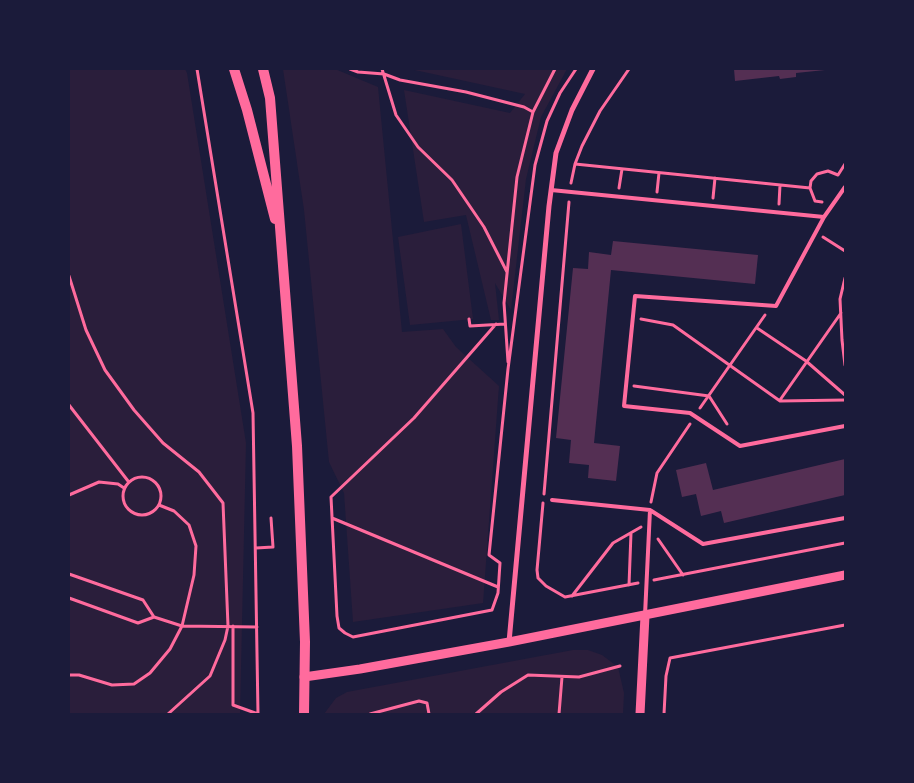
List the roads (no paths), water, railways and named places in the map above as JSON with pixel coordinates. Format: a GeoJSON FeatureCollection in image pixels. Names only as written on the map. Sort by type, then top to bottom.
{"type":"FeatureCollection","features":[{"type":"Feature","properties":{"kind":"main road"},"geometry":{"type":"LineString","coordinates":[[234,69],[248,110],[282,249]]}},
{"type":"Feature","properties":{"kind":"main road"},"geometry":{"type":"LineString","coordinates":[[264,69],[270,98],[297,446],[305,642],[304,714]]}},
{"type":"Feature","properties":{"kind":"street"},"geometry":{"type":"LineString","coordinates":[[509,642],[543,254],[556,153],[572,110],[593,69]]}},
{"type":"Feature","properties":{"kind":"street"},"geometry":{"type":"LineString","coordinates":[[304,677],[360,669],[509,642],[845,575]]}},
{"type":"Feature","properties":{"kind":"street"},"geometry":{"type":"LineString","coordinates":[[640,714],[645,616]]}},
{"type":"Feature","properties":{"kind":"lane"},"geometry":{"type":"LineString","coordinates":[[845,187],[824,217],[776,306],[635,296],[624,406],[690,413],[740,446],[845,426]]}},
{"type":"Feature","properties":{"kind":"lane"},"geometry":{"type":"LineString","coordinates":[[551,190],[824,217]]}},
{"type":"Feature","properties":{"kind":"lane"},"geometry":{"type":"LineString","coordinates":[[552,500],[650,510],[703,544],[845,518]]}},
{"type":"Feature","properties":{"kind":"lane"},"geometry":{"type":"LineString","coordinates":[[645,616],[650,510]]}}]}
